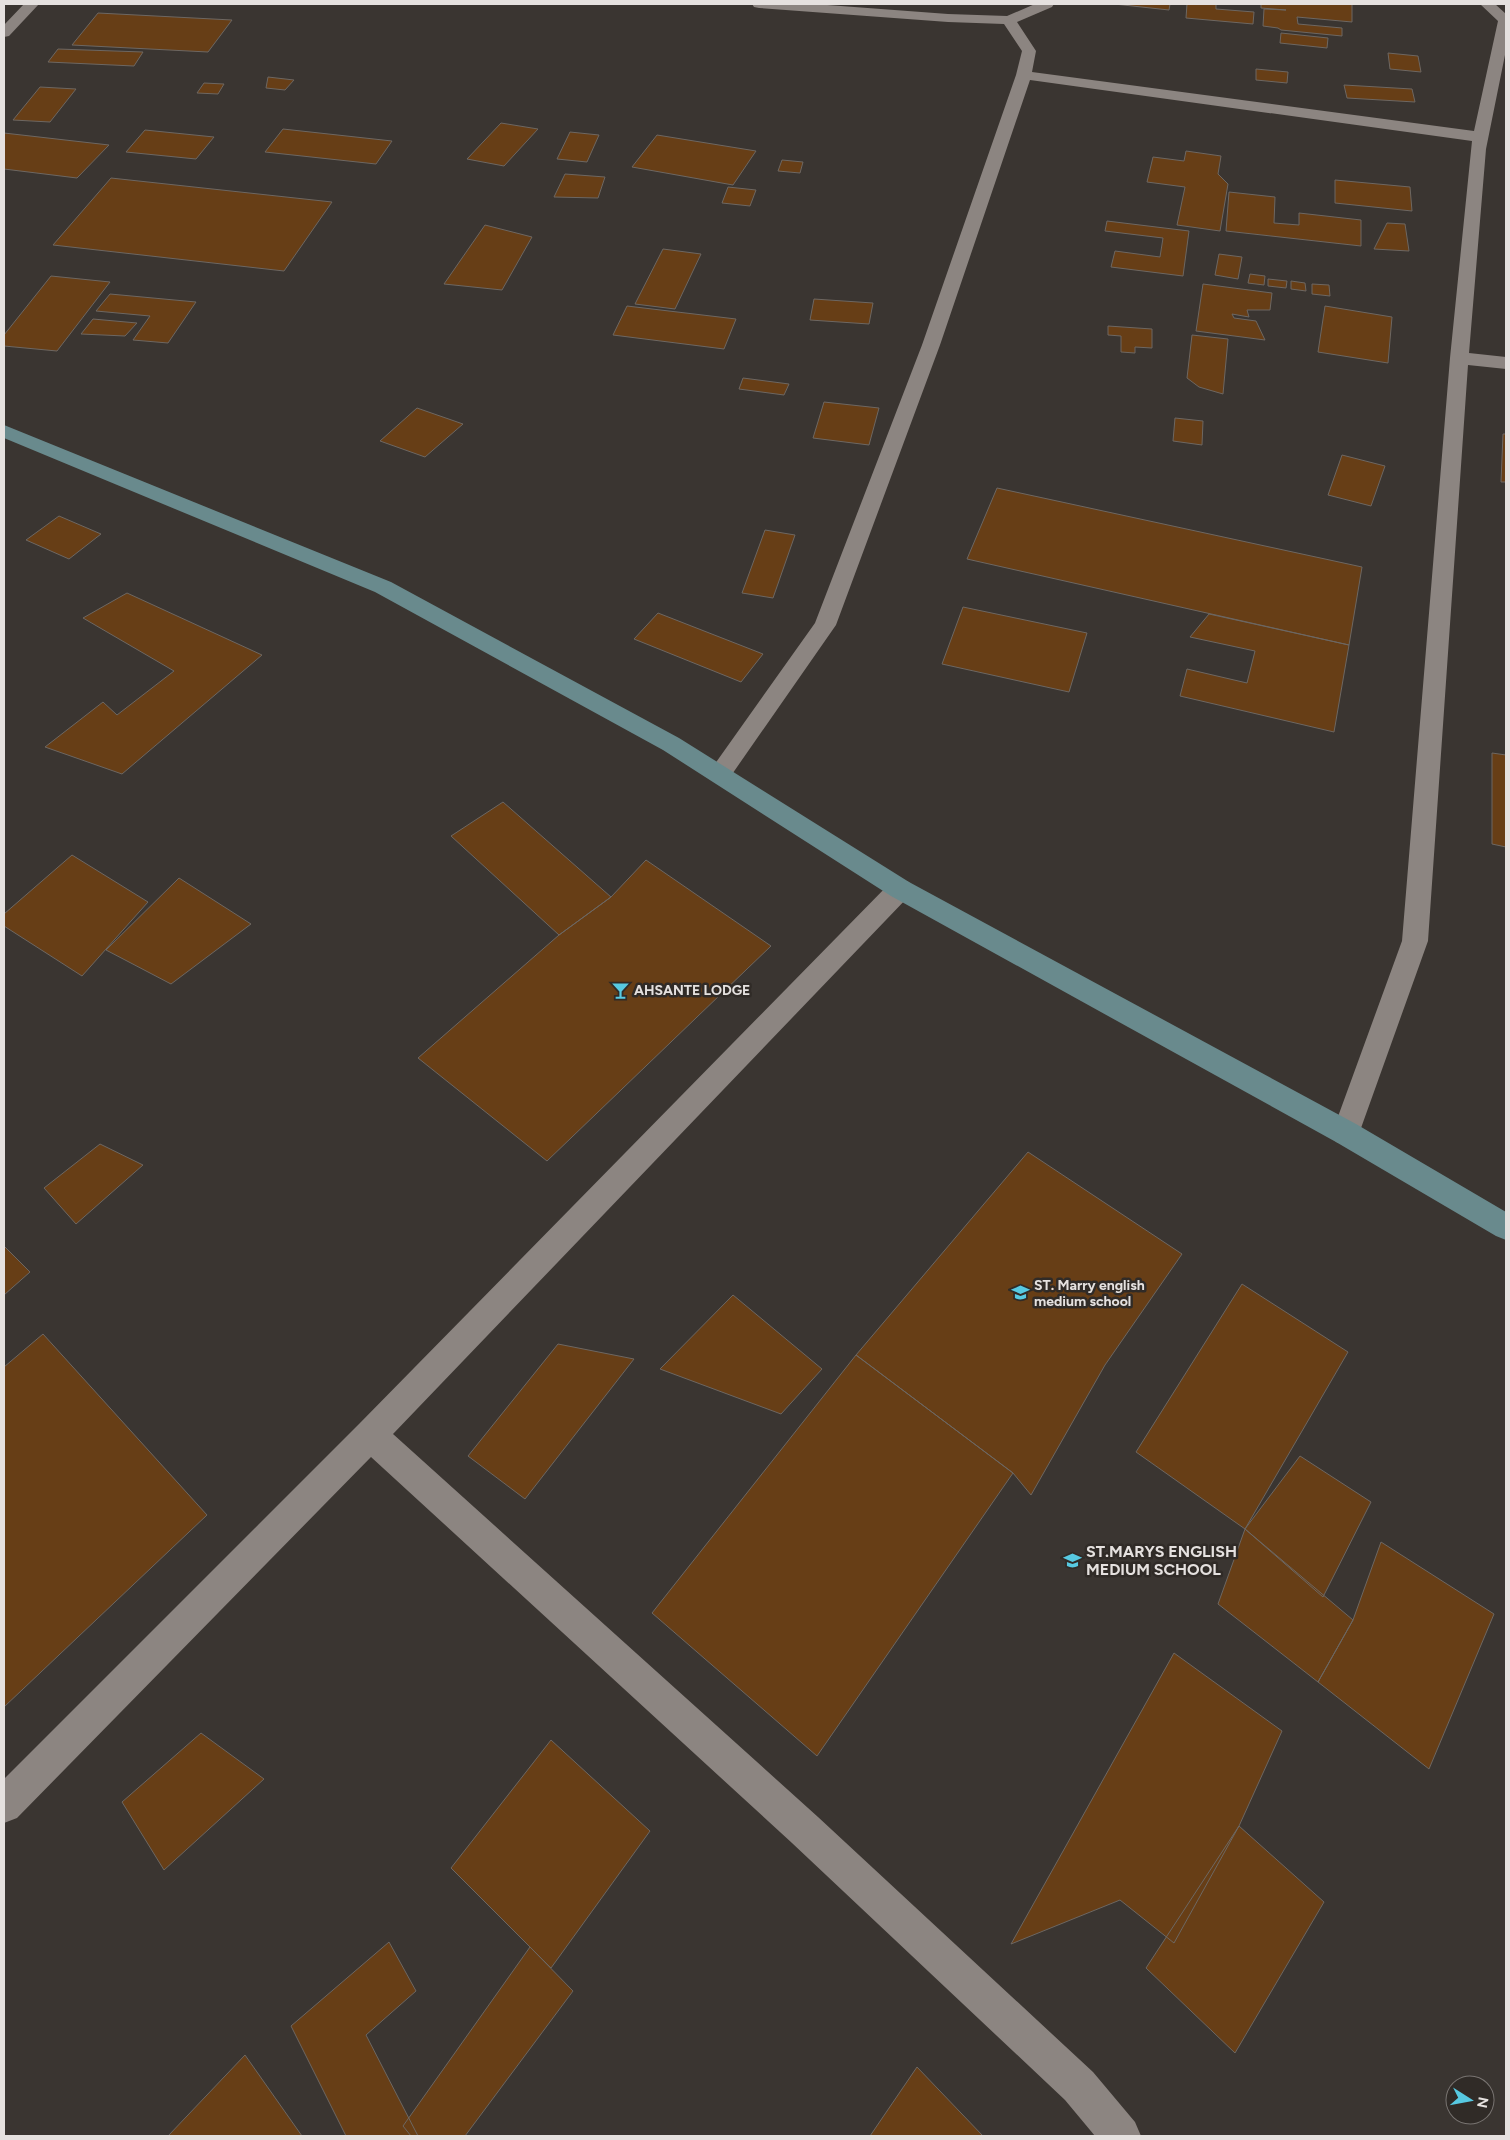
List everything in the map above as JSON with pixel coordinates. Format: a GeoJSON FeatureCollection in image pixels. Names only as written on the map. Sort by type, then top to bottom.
{"type":"FeatureCollection","features":[{"type":"Feature","properties":{"kind":"main road"},"geometry":{"type":"LineString","coordinates":[[4,431],[384,587],[662,739],[900,889],[1346,1132],[1506,1227]]}},
{"type":"Feature","properties":{"kind":"street"},"geometry":{"type":"LineString","coordinates":[[4,33],[32,4]]}},
{"type":"Feature","properties":{"kind":"street"},"geometry":{"type":"LineString","coordinates":[[759,4],[948,18],[1009,20],[1047,4]]}},
{"type":"Feature","properties":{"kind":"street"},"geometry":{"type":"LineString","coordinates":[[1346,1132],[1415,941],[1459,358],[1478,149],[1505,20],[1487,4]]}},
{"type":"Feature","properties":{"kind":"street"},"geometry":{"type":"LineString","coordinates":[[720,774],[825,625],[931,346],[1024,75],[1029,51],[1009,20]]}},
{"type":"Feature","properties":{"kind":"street"},"geometry":{"type":"LineString","coordinates":[[1024,75],[1481,137]]}},
{"type":"Feature","properties":{"kind":"street"},"geometry":{"type":"LineString","coordinates":[[1459,358],[1506,363]]}},
{"type":"Feature","properties":{"kind":"street"},"geometry":{"type":"LineString","coordinates":[[4,1805],[370,1435],[900,889]]}},
{"type":"Feature","properties":{"kind":"street"},"geometry":{"type":"LineString","coordinates":[[370,1435],[805,1830],[1078,2086],[1121,2136]]}},
{"type":"Feature","properties":{"kind":"building"},"geometry":{"type":"Polygon","coordinates":[[[1114,4],[1170,4],[1169,10],[1114,4]]]}},
{"type":"Feature","properties":{"kind":"building"},"geometry":{"type":"Polygon","coordinates":[[[1187,4],[1216,4],[1216,9],[1254,12],[1253,24],[1186,18],[1187,4]]]}},
{"type":"Feature","properties":{"kind":"building"},"geometry":{"type":"Polygon","coordinates":[[[1261,4],[1352,4],[1352,22],[1297,17],[1298,24],[1342,28],[1342,36],[1281,30],[1263,26],[1264,9],[1286,10],[1261,8],[1261,4]]]}},
{"type":"Feature","properties":{"kind":"building"},"geometry":{"type":"Polygon","coordinates":[[[98,13],[232,20],[208,52],[72,45],[98,13]]]}},
{"type":"Feature","properties":{"kind":"building"},"geometry":{"type":"Polygon","coordinates":[[[1281,33],[1328,38],[1327,48],[1280,43],[1281,33]]]}},
{"type":"Feature","properties":{"kind":"building"},"geometry":{"type":"Polygon","coordinates":[[[58,49],[143,52],[134,66],[48,62],[58,49]]]}},
{"type":"Feature","properties":{"kind":"building"},"geometry":{"type":"Polygon","coordinates":[[[1388,53],[1418,56],[1421,72],[1390,69],[1388,53]]]}},
{"type":"Feature","properties":{"kind":"building"},"geometry":{"type":"Polygon","coordinates":[[[1256,69],[1288,72],[1287,83],[1256,80],[1256,69]]]}},
{"type":"Feature","properties":{"kind":"building"},"geometry":{"type":"Polygon","coordinates":[[[268,77],[294,80],[285,90],[266,88],[268,77]]]}},
{"type":"Feature","properties":{"kind":"building"},"geometry":{"type":"Polygon","coordinates":[[[204,83],[224,84],[218,94],[197,93],[204,83]]]}},
{"type":"Feature","properties":{"kind":"building"},"geometry":{"type":"Polygon","coordinates":[[[1344,85],[1412,89],[1415,102],[1347,98],[1344,85]]]}},
{"type":"Feature","properties":{"kind":"building"},"geometry":{"type":"Polygon","coordinates":[[[40,87],[76,89],[50,122],[13,120],[40,87]]]}},
{"type":"Feature","properties":{"kind":"building"},"geometry":{"type":"Polygon","coordinates":[[[501,123],[538,129],[504,166],[467,159],[501,123]]]}},
{"type":"Feature","properties":{"kind":"building"},"geometry":{"type":"Polygon","coordinates":[[[283,129],[392,141],[376,164],[265,152],[283,129]]]}},
{"type":"Feature","properties":{"kind":"building"},"geometry":{"type":"Polygon","coordinates":[[[145,130],[214,137],[196,159],[126,152],[145,130]]]}},
{"type":"Feature","properties":{"kind":"building"},"geometry":{"type":"Polygon","coordinates":[[[570,132],[599,135],[587,162],[557,159],[570,132]]]}},
{"type":"Feature","properties":{"kind":"building"},"geometry":{"type":"Polygon","coordinates":[[[4,133],[109,145],[77,178],[4,169],[4,133]]]}},
{"type":"Feature","properties":{"kind":"building"},"geometry":{"type":"Polygon","coordinates":[[[657,135],[756,151],[733,185],[632,167],[657,135]]]}},
{"type":"Feature","properties":{"kind":"building"},"geometry":{"type":"Polygon","coordinates":[[[1186,151],[1221,156],[1218,174],[1228,184],[1220,231],[1177,225],[1185,187],[1147,182],[1153,157],[1184,161],[1186,151]]]}},
{"type":"Feature","properties":{"kind":"building"},"geometry":{"type":"Polygon","coordinates":[[[782,160],[803,162],[800,173],[778,171],[782,160]]]}},
{"type":"Feature","properties":{"kind":"building"},"geometry":{"type":"Polygon","coordinates":[[[565,174],[605,177],[598,198],[554,197],[565,174]]]}},
{"type":"Feature","properties":{"kind":"building"},"geometry":{"type":"Polygon","coordinates":[[[111,178],[332,202],[284,271],[53,245],[111,178]]]}},
{"type":"Feature","properties":{"kind":"building"},"geometry":{"type":"Polygon","coordinates":[[[1335,180],[1410,187],[1412,211],[1335,203],[1335,180]]]}},
{"type":"Feature","properties":{"kind":"building"},"geometry":{"type":"Polygon","coordinates":[[[728,187],[756,190],[750,206],[722,203],[728,187]]]}},
{"type":"Feature","properties":{"kind":"building"},"geometry":{"type":"Polygon","coordinates":[[[1229,192],[1275,197],[1274,223],[1299,225],[1299,213],[1361,220],[1361,246],[1226,231],[1229,192]]]}},
{"type":"Feature","properties":{"kind":"building"},"geometry":{"type":"Polygon","coordinates":[[[1107,221],[1189,231],[1183,276],[1111,267],[1115,251],[1160,257],[1163,238],[1105,231],[1107,221]]]}},
{"type":"Feature","properties":{"kind":"building"},"geometry":{"type":"Polygon","coordinates":[[[1387,223],[1405,224],[1409,251],[1374,249],[1387,223]]]}},
{"type":"Feature","properties":{"kind":"building"},"geometry":{"type":"Polygon","coordinates":[[[485,225],[532,237],[502,290],[444,284],[485,225]]]}},
{"type":"Feature","properties":{"kind":"building"},"geometry":{"type":"Polygon","coordinates":[[[663,249],[701,254],[675,309],[635,304],[663,249]]]}},
{"type":"Feature","properties":{"kind":"building"},"geometry":{"type":"Polygon","coordinates":[[[1219,254],[1242,257],[1238,279],[1215,275],[1219,254]]]}},
{"type":"Feature","properties":{"kind":"building"},"geometry":{"type":"Polygon","coordinates":[[[1250,274],[1265,276],[1264,285],[1248,283],[1250,274]]]}},
{"type":"Feature","properties":{"kind":"building"},"geometry":{"type":"Polygon","coordinates":[[[51,276],[110,282],[57,351],[4,346],[4,335],[51,276]]]}},
{"type":"Feature","properties":{"kind":"building"},"geometry":{"type":"Polygon","coordinates":[[[1268,279],[1287,281],[1286,288],[1268,286],[1268,279]]]}},
{"type":"Feature","properties":{"kind":"building"},"geometry":{"type":"Polygon","coordinates":[[[1291,281],[1305,283],[1306,291],[1291,289],[1291,281]]]}},
{"type":"Feature","properties":{"kind":"building"},"geometry":{"type":"Polygon","coordinates":[[[1203,284],[1272,293],[1270,310],[1247,310],[1249,317],[1232,314],[1234,318],[1256,321],[1265,340],[1196,331],[1203,284]]]}},
{"type":"Feature","properties":{"kind":"building"},"geometry":{"type":"Polygon","coordinates":[[[1312,284],[1329,285],[1330,296],[1312,294],[1312,284]]]}},
{"type":"Feature","properties":{"kind":"building"},"geometry":{"type":"Polygon","coordinates":[[[110,294],[196,302],[168,343],[133,340],[150,316],[96,311],[110,294]]]}},
{"type":"Feature","properties":{"kind":"building"},"geometry":{"type":"Polygon","coordinates":[[[814,299],[873,303],[869,324],[810,320],[814,299]]]}},
{"type":"Feature","properties":{"kind":"building"},"geometry":{"type":"Polygon","coordinates":[[[627,306],[736,319],[724,349],[613,335],[627,306]]]}},
{"type":"Feature","properties":{"kind":"building"},"geometry":{"type":"Polygon","coordinates":[[[1325,306],[1392,317],[1388,363],[1318,352],[1325,306]]]}},
{"type":"Feature","properties":{"kind":"building"},"geometry":{"type":"Polygon","coordinates":[[[93,319],[137,323],[125,336],[81,334],[93,319]]]}},
{"type":"Feature","properties":{"kind":"building"},"geometry":{"type":"Polygon","coordinates":[[[1108,326],[1152,329],[1152,348],[1135,347],[1135,353],[1121,352],[1121,336],[1108,335],[1108,326]]]}},
{"type":"Feature","properties":{"kind":"building"},"geometry":{"type":"Polygon","coordinates":[[[1192,335],[1228,339],[1223,394],[1199,387],[1187,378],[1192,335]]]}},
{"type":"Feature","properties":{"kind":"building"},"geometry":{"type":"Polygon","coordinates":[[[743,378],[789,384],[784,395],[739,389],[743,378]]]}},
{"type":"Feature","properties":{"kind":"building"},"geometry":{"type":"Polygon","coordinates":[[[824,402],[879,408],[869,445],[813,438],[824,402]]]}},
{"type":"Feature","properties":{"kind":"building"},"geometry":{"type":"Polygon","coordinates":[[[417,408],[463,424],[425,457],[380,441],[417,408]]]}},
{"type":"Feature","properties":{"kind":"building"},"geometry":{"type":"Polygon","coordinates":[[[1175,418],[1203,421],[1202,445],[1173,441],[1175,418]]]}},
{"type":"Feature","properties":{"kind":"building"},"geometry":{"type":"Polygon","coordinates":[[[1503,434],[1506,434],[1506,482],[1501,482],[1503,434]]]}},
{"type":"Feature","properties":{"kind":"building"},"geometry":{"type":"Polygon","coordinates":[[[1342,455],[1385,466],[1371,506],[1328,495],[1342,455]]]}},
{"type":"Feature","properties":{"kind":"building"},"geometry":{"type":"Polygon","coordinates":[[[997,488],[1362,567],[1349,645],[967,559],[997,488]]]}},
{"type":"Feature","properties":{"kind":"building"},"geometry":{"type":"Polygon","coordinates":[[[59,516],[101,534],[69,559],[26,540],[59,516]]]}},
{"type":"Feature","properties":{"kind":"building"},"geometry":{"type":"Polygon","coordinates":[[[765,530],[795,535],[773,598],[742,593],[765,530]]]}},
{"type":"Feature","properties":{"kind":"building"},"geometry":{"type":"Polygon","coordinates":[[[127,593],[262,655],[122,774],[45,747],[103,702],[117,715],[174,671],[83,618],[127,593]]]}},
{"type":"Feature","properties":{"kind":"building"},"geometry":{"type":"Polygon","coordinates":[[[963,607],[1087,633],[1069,692],[942,664],[963,607]]]}},
{"type":"Feature","properties":{"kind":"building"},"geometry":{"type":"Polygon","coordinates":[[[658,613],[763,654],[741,682],[634,639],[658,613]]]}},
{"type":"Feature","properties":{"kind":"building"},"geometry":{"type":"Polygon","coordinates":[[[1209,614],[1349,645],[1334,732],[1180,696],[1187,669],[1247,683],[1255,651],[1190,637],[1209,614]]]}},
{"type":"Feature","properties":{"kind":"building"},"geometry":{"type":"Polygon","coordinates":[[[1492,753],[1506,755],[1506,847],[1492,844],[1492,753]]]}},
{"type":"Feature","properties":{"kind":"building"},"geometry":{"type":"Polygon","coordinates":[[[503,802],[611,897],[559,935],[451,836],[503,802]]]}},
{"type":"Feature","properties":{"kind":"building"},"geometry":{"type":"Polygon","coordinates":[[[72,855],[148,902],[82,976],[4,926],[4,914],[72,855]]]}},
{"type":"Feature","properties":{"kind":"building"},"geometry":{"type":"Polygon","coordinates":[[[646,860],[771,946],[547,1161],[418,1058],[559,935],[611,897],[646,860]]]}},
{"type":"Feature","properties":{"kind":"building"},"geometry":{"type":"Polygon","coordinates":[[[179,878],[251,924],[171,984],[106,950],[179,878]]]}},
{"type":"Feature","properties":{"kind":"building"},"geometry":{"type":"Polygon","coordinates":[[[100,1144],[143,1165],[76,1224],[44,1188],[100,1144]]]}},
{"type":"Feature","properties":{"kind":"building"},"geometry":{"type":"Polygon","coordinates":[[[1028,1152],[1182,1254],[1105,1365],[1031,1495],[1013,1473],[856,1355],[1028,1152]]]}},
{"type":"Feature","properties":{"kind":"building"},"geometry":{"type":"Polygon","coordinates":[[[4,1246],[30,1272],[4,1295],[4,1246]]]}},
{"type":"Feature","properties":{"kind":"building"},"geometry":{"type":"Polygon","coordinates":[[[1242,1284],[1348,1352],[1245,1529],[1136,1452],[1242,1284]]]}},
{"type":"Feature","properties":{"kind":"building"},"geometry":{"type":"Polygon","coordinates":[[[733,1295],[822,1369],[781,1414],[660,1369],[733,1295]]]}},
{"type":"Feature","properties":{"kind":"building"},"geometry":{"type":"Polygon","coordinates":[[[43,1334],[207,1515],[4,1707],[4,1367],[43,1334]]]}},
{"type":"Feature","properties":{"kind":"building"},"geometry":{"type":"Polygon","coordinates":[[[558,1344],[634,1359],[525,1499],[468,1456],[558,1344]]]}},
{"type":"Feature","properties":{"kind":"building"},"geometry":{"type":"Polygon","coordinates":[[[856,1355],[1013,1473],[817,1756],[652,1613],[856,1355]]]}},
{"type":"Feature","properties":{"kind":"building"},"geometry":{"type":"Polygon","coordinates":[[[1300,1456],[1371,1502],[1323,1597],[1245,1529],[1300,1456]]]}},
{"type":"Feature","properties":{"kind":"building"},"geometry":{"type":"Polygon","coordinates":[[[1245,1529],[1353,1620],[1318,1682],[1218,1604],[1245,1529]]]}},
{"type":"Feature","properties":{"kind":"building"},"geometry":{"type":"Polygon","coordinates":[[[1381,1542],[1494,1614],[1429,1769],[1318,1682],[1353,1620],[1381,1542]]]}},
{"type":"Feature","properties":{"kind":"building"},"geometry":{"type":"Polygon","coordinates":[[[1174,1653],[1282,1731],[1239,1826],[1174,1943],[1120,1900],[1011,1944],[1174,1653]]]}},
{"type":"Feature","properties":{"kind":"building"},"geometry":{"type":"Polygon","coordinates":[[[201,1733],[264,1779],[164,1870],[122,1802],[201,1733]]]}},
{"type":"Feature","properties":{"kind":"building"},"geometry":{"type":"Polygon","coordinates":[[[551,1740],[650,1831],[551,1968],[451,1868],[551,1740]]]}},
{"type":"Feature","properties":{"kind":"building"},"geometry":{"type":"Polygon","coordinates":[[[1239,1826],[1324,1902],[1235,2053],[1146,1968],[1239,1826]]]}},
{"type":"Feature","properties":{"kind":"building"},"geometry":{"type":"Polygon","coordinates":[[[389,1942],[416,1991],[366,2035],[418,2136],[346,2136],[291,2026],[389,1942]]]}},
{"type":"Feature","properties":{"kind":"building"},"geometry":{"type":"Polygon","coordinates":[[[530,1947],[573,1991],[465,2136],[411,2136],[403,2126],[530,1947]]]}},
{"type":"Feature","properties":{"kind":"building"},"geometry":{"type":"Polygon","coordinates":[[[245,2055],[302,2136],[168,2136],[245,2055]]]}},
{"type":"Feature","properties":{"kind":"building"},"geometry":{"type":"Polygon","coordinates":[[[917,2067],[983,2136],[870,2136],[917,2067]]]}},
{"type":"Feature","properties":{"kind":"place","name":"AHSANTE LODGE"},"geometry":{"type":"Point","coordinates":[620,990]}},
{"type":"Feature","properties":{"kind":"place","name":"ST. Marry english medium school"},"geometry":{"type":"Point","coordinates":[1020,1293]}},
{"type":"Feature","properties":{"kind":"place","name":"ST.MARYS ENGLISH MEDIUM SCHOOL"},"geometry":{"type":"Point","coordinates":[1072,1560]}}]}
